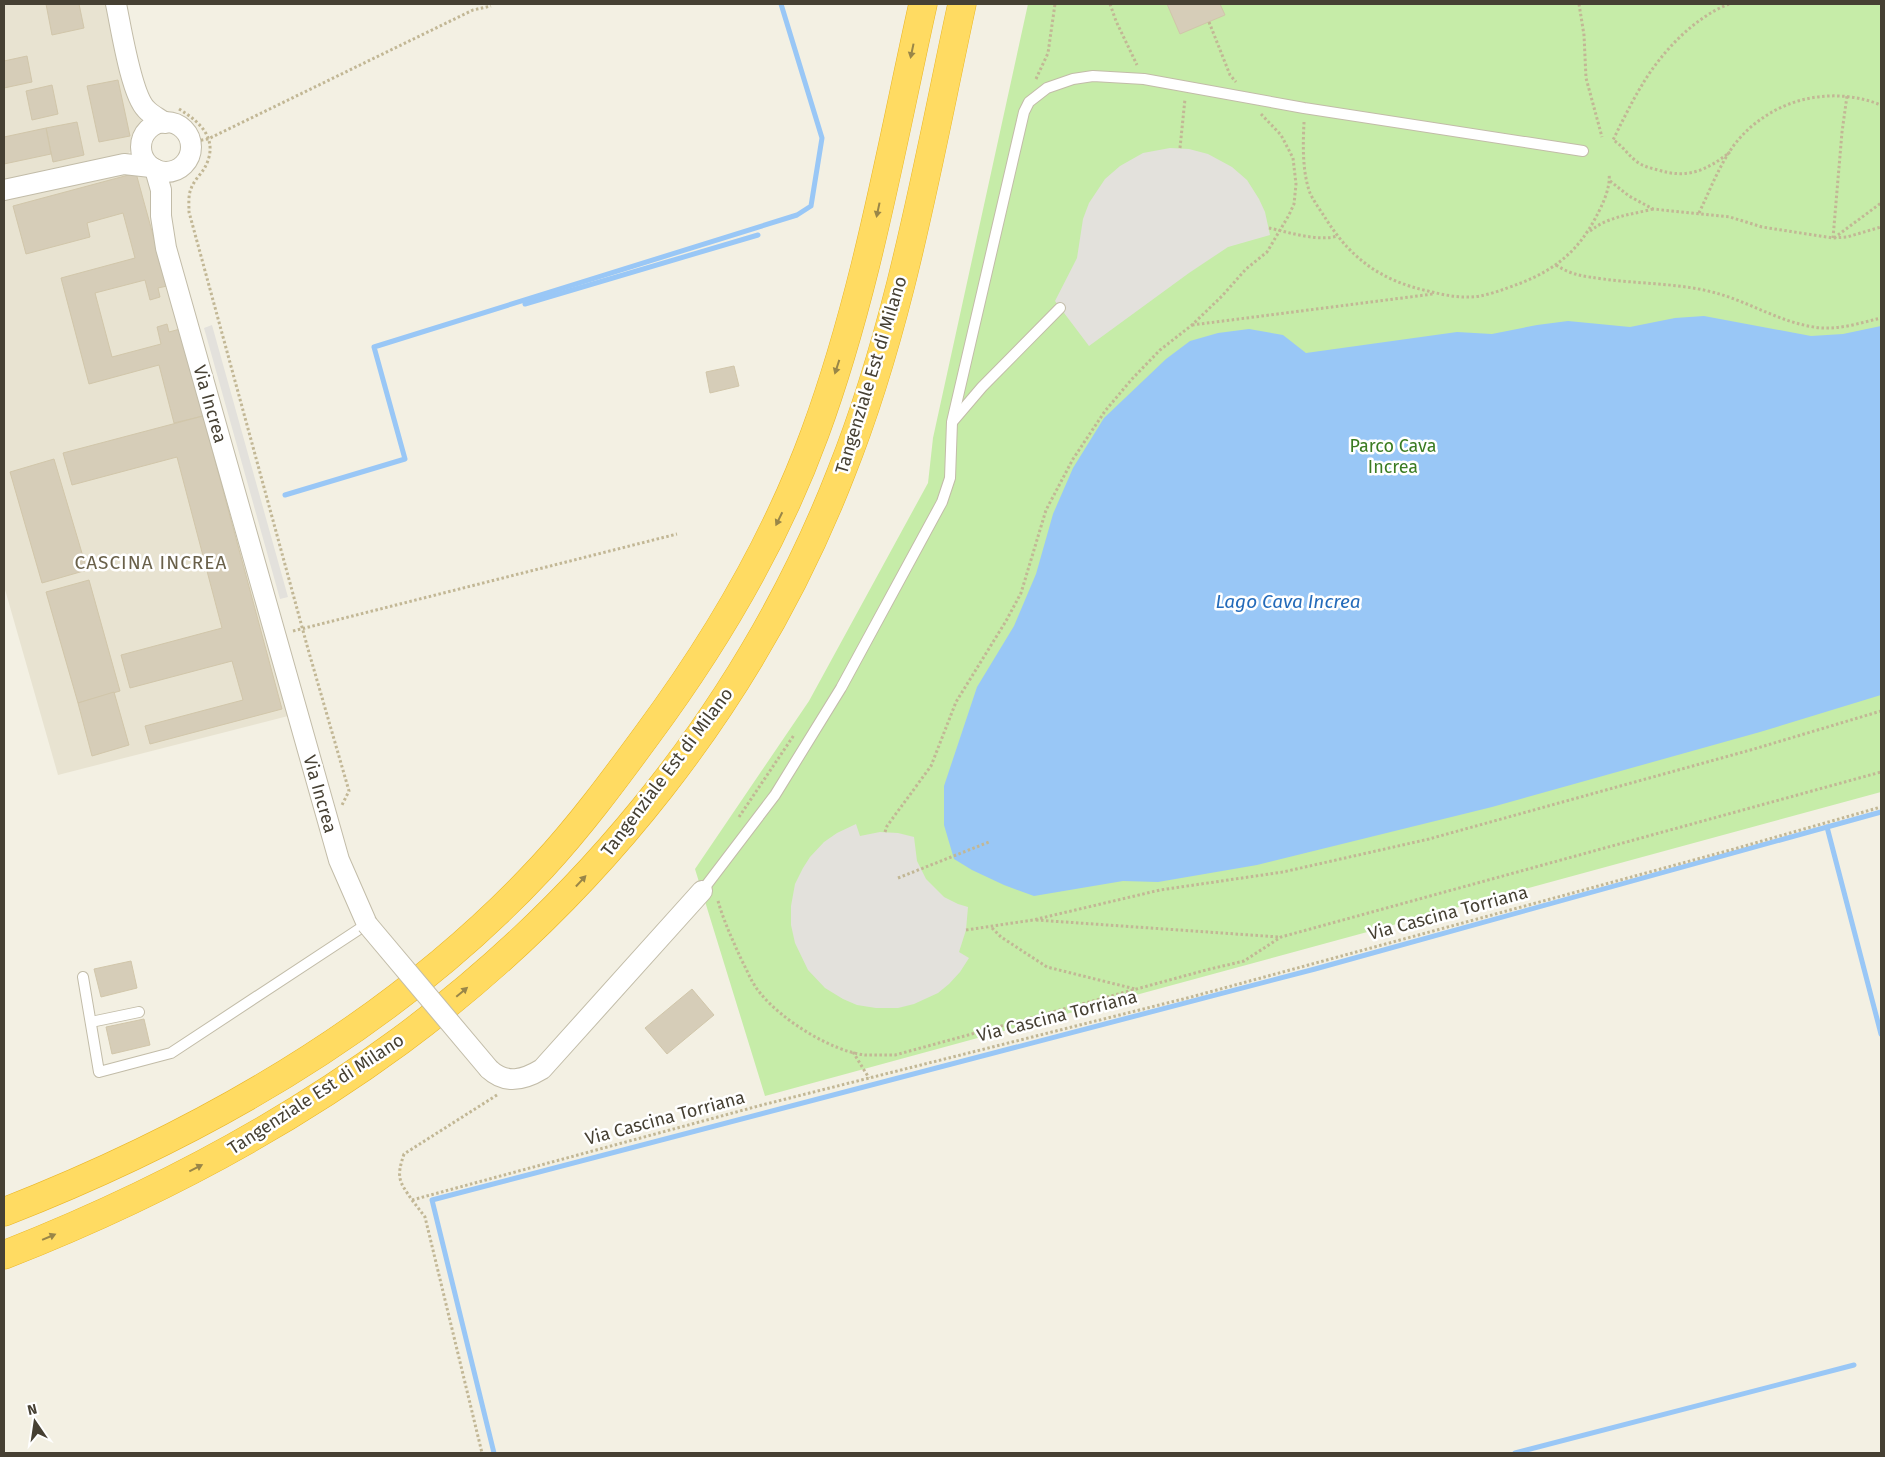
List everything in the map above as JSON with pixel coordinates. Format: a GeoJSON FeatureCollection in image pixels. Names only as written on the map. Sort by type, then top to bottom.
{"type":"FeatureCollection","features":[{"type":"Feature","properties":{"kind":"highway","name":"Tangenziale Est di Milano"},"geometry":{"type":"LineString","coordinates":[[4,1212],[106,1170],[185,1131],[283,1075],[348,1032],[440,962],[505,904],[543,865],[610,786],[684,685],[723,625],[766,544],[802,465],[830,387],[856,301],[923,4]]}},
{"type":"Feature","properties":{"kind":"highway","name":"Tangenziale Est di Milano"},"geometry":{"type":"LineString","coordinates":[[4,1255],[119,1206],[212,1159],[299,1109],[380,1056],[477,980],[535,926],[589,872],[652,798],[719,708],[745,666],[802,563],[841,475],[869,395],[896,303],[962,4]]}},
{"type":"Feature","properties":{"kind":"street","name":"Via Increa"},"geometry":{"type":"LineString","coordinates":[[116,4],[134,82],[145,109],[142,155],[153,168],[161,190],[161,216],[166,248],[339,860],[367,924],[489,1069],[500,1078],[510,1080]]}},
{"type":"Feature","properties":{"kind":"street"},"geometry":{"type":"LineString","coordinates":[[145,109],[170,114],[179,126],[199,141],[180,168],[161,190]]}},
{"type":"Feature","properties":{"kind":"street"},"geometry":{"type":"LineString","coordinates":[[124,164],[155,125],[170,114]]}},
{"type":"Feature","properties":{"kind":"street"},"geometry":{"type":"LineString","coordinates":[[4,190],[124,164],[168,172],[180,168]]}},
{"type":"Feature","properties":{"kind":"street"},"geometry":{"type":"LineString","coordinates":[[510,1080],[532,1075],[542,1069],[709,894]]}},
{"type":"Feature","properties":{"kind":"lane"},"geometry":{"type":"LineString","coordinates":[[709,894],[775,795],[841,688],[942,502],[950,478],[952,422],[1024,112],[1032,100],[1047,88],[1073,79],[1093,76],[1144,79],[1248,99],[1583,152]]}},
{"type":"Feature","properties":{"kind":"lane"},"geometry":{"type":"LineString","coordinates":[[952,422],[982,387],[1060,308]]}},
{"type":"Feature","properties":{"kind":"lane"},"geometry":{"type":"LineString","coordinates":[[83,977],[100,1072],[171,1053],[367,924]]}},
{"type":"Feature","properties":{"kind":"lane"},"geometry":{"type":"LineString","coordinates":[[91,1022],[139,1012]]}},
{"type":"Feature","properties":{"kind":"path"},"geometry":{"type":"LineString","coordinates":[[1032,100],[1030,92],[1048,53],[1056,4]]}},
{"type":"Feature","properties":{"kind":"path"},"geometry":{"type":"LineString","coordinates":[[1110,4],[1116,21],[1144,79]]}},
{"type":"Feature","properties":{"kind":"path"},"geometry":{"type":"LineString","coordinates":[[1578,4],[1586,78],[1602,137]]}},
{"type":"Feature","properties":{"kind":"path"},"geometry":{"type":"LineString","coordinates":[[1729,4],[1695,24],[1667,51],[1642,84],[1613,140],[1622,145],[1638,163],[1670,174],[1689,174],[1719,161],[1730,152]]}},
{"type":"Feature","properties":{"kind":"path"},"geometry":{"type":"LineString","coordinates":[[199,141],[473,10],[491,6]]}},
{"type":"Feature","properties":{"kind":"path"},"geometry":{"type":"LineString","coordinates":[[885,832],[887,826],[931,766],[956,702],[1021,593],[1046,510],[1062,478],[1105,411],[1160,350],[1192,325],[1246,269],[1267,252],[1289,215],[1294,198],[1296,179],[1293,158],[1280,135],[1248,99],[1230,75],[1209,22]]}},
{"type":"Feature","properties":{"kind":"path"},"geometry":{"type":"LineString","coordinates":[[1180,148],[1186,87]]}},
{"type":"Feature","properties":{"kind":"path"},"geometry":{"type":"LineString","coordinates":[[1833,238],[1846,96]]}},
{"type":"Feature","properties":{"kind":"path"},"geometry":{"type":"LineString","coordinates":[[1699,213],[1719,170],[1730,152],[1743,135],[1760,119],[1782,106],[1816,97],[1846,96],[1881,104]]}},
{"type":"Feature","properties":{"kind":"path"},"geometry":{"type":"LineString","coordinates":[[1304,108],[1303,152],[1310,194],[1337,236],[1357,258],[1381,275],[1408,286],[1436,293],[1467,298],[1486,294],[1533,278],[1556,265],[1576,249],[1587,233],[1598,213],[1610,181],[1609,174]]}},
{"type":"Feature","properties":{"kind":"path"},"geometry":{"type":"LineString","coordinates":[[170,114],[189,115],[205,130],[199,141]]}},
{"type":"Feature","properties":{"kind":"path"},"geometry":{"type":"LineString","coordinates":[[199,141],[211,149],[205,167],[190,189],[188,212],[302,628],[349,791],[338,811]]}},
{"type":"Feature","properties":{"kind":"path"},"geometry":{"type":"LineString","coordinates":[[1610,181],[1629,196],[1653,209]]}},
{"type":"Feature","properties":{"kind":"path"},"geometry":{"type":"LineString","coordinates":[[1833,238],[1881,203]]}},
{"type":"Feature","properties":{"kind":"path"},"geometry":{"type":"LineString","coordinates":[[1587,233],[1599,224],[1618,216],[1653,209],[1730,217],[1762,227],[1833,238],[1848,237],[1881,227]]}},
{"type":"Feature","properties":{"kind":"path"},"geometry":{"type":"LineString","coordinates":[[1269,228],[1319,238],[1337,236]]}},
{"type":"Feature","properties":{"kind":"path"},"geometry":{"type":"LineString","coordinates":[[1556,265],[1569,273],[1717,293],[1762,311],[1812,327],[1830,329],[1881,318]]}},
{"type":"Feature","properties":{"kind":"path"},"geometry":{"type":"LineString","coordinates":[[1192,325],[1436,293]]}},
{"type":"Feature","properties":{"kind":"path"},"geometry":{"type":"LineString","coordinates":[[276,636],[677,534]]}},
{"type":"Feature","properties":{"kind":"path"},"geometry":{"type":"LineString","coordinates":[[966,930],[1033,920],[1160,890],[1283,872],[1429,839],[1881,711]]}},
{"type":"Feature","properties":{"kind":"path"},"geometry":{"type":"LineString","coordinates":[[738,818],[798,728]]}},
{"type":"Feature","properties":{"kind":"path"},"geometry":{"type":"LineString","coordinates":[[709,894],[749,976],[760,994],[781,1014],[813,1036],[834,1047],[864,1054],[896,1055],[1244,961],[1281,937],[1881,772]]}},
{"type":"Feature","properties":{"kind":"path","name":"Via Cascina Torriana"},"geometry":{"type":"LineString","coordinates":[[412,1200],[762,1105],[1201,994],[1725,852],[1881,807]]}},
{"type":"Feature","properties":{"kind":"path"},"geometry":{"type":"LineString","coordinates":[[898,878],[989,842]]}},
{"type":"Feature","properties":{"kind":"path"},"geometry":{"type":"LineString","coordinates":[[1033,920],[1281,937]]}},
{"type":"Feature","properties":{"kind":"path"},"geometry":{"type":"LineString","coordinates":[[992,927],[1001,937],[1047,967],[1136,989]]}},
{"type":"Feature","properties":{"kind":"path"},"geometry":{"type":"LineString","coordinates":[[852,1052],[869,1078]]}},
{"type":"Feature","properties":{"kind":"path"},"geometry":{"type":"LineString","coordinates":[[482,1453],[425,1217],[400,1183],[400,1166],[404,1154],[503,1091],[510,1080]]}},
{"type":"Feature","properties":{"kind":"shaded area"},"geometry":{"type":"Polygon","coordinates":[[[4,4],[109,4],[140,108],[141,120],[137,144],[123,159],[4,186],[4,4]]]}},
{"type":"Feature","properties":{"kind":"shaded area"},"geometry":{"type":"Polygon","coordinates":[[[1170,148],[1189,149],[1208,154],[1232,167],[1247,180],[1265,212],[1270,235],[1228,247],[1089,346],[1055,301],[1077,258],[1083,219],[1089,203],[1105,179],[1120,166],[1143,153],[1170,148]]]}},
{"type":"Feature","properties":{"kind":"shaded area"},"geometry":{"type":"Polygon","coordinates":[[[122,169],[149,173],[292,715],[58,775],[4,586],[4,196],[122,169]]]}},
{"type":"Feature","properties":{"kind":"shaded area"},"geometry":{"type":"Polygon","coordinates":[[[212,325],[288,597],[280,599],[204,328],[212,325]]]}},
{"type":"Feature","properties":{"kind":"shaded area"},"geometry":{"type":"Polygon","coordinates":[[[856,824],[860,836],[880,832],[898,833],[914,837],[917,861],[926,879],[944,897],[968,907],[966,930],[959,952],[969,958],[949,984],[938,993],[914,1004],[898,1008],[876,1008],[857,1005],[843,999],[825,988],[808,970],[795,943],[791,925],[791,906],[795,884],[803,868],[824,842],[856,824]]]}},
{"type":"Feature","properties":{"kind":"green space","name":"Parco Cava Increa"},"geometry":{"type":"Polygon","coordinates":[[[1028,4],[1881,4],[1881,792],[765,1096],[695,869],[809,701],[928,483],[933,438],[1028,4]]]}},
{"type":"Feature","properties":{"kind":"water","name":"Lago Cava Increa"},"geometry":{"type":"Polygon","coordinates":[[[1704,316],[1811,336],[1843,334],[1881,326],[1881,695],[1760,732],[1492,807],[1257,865],[1158,882],[1123,881],[1034,896],[1004,885],[954,859],[944,825],[944,786],[977,687],[1014,626],[1036,574],[1053,514],[1073,468],[1104,418],[1166,359],[1190,341],[1218,333],[1249,329],[1283,335],[1306,353],[1457,332],[1492,334],[1568,321],[1630,327],[1675,318],[1704,316]]]}},
{"type":"Feature","properties":{"kind":"building"},"geometry":{"type":"Polygon","coordinates":[[[46,4],[79,4],[84,28],[52,35],[46,4]]]}},
{"type":"Feature","properties":{"kind":"building"},"geometry":{"type":"Polygon","coordinates":[[[1167,4],[1220,4],[1225,15],[1180,34],[1167,4]]]}},
{"type":"Feature","properties":{"kind":"building"},"geometry":{"type":"Polygon","coordinates":[[[27,56],[32,82],[4,88],[4,61],[27,56]]]}},
{"type":"Feature","properties":{"kind":"building"},"geometry":{"type":"Polygon","coordinates":[[[118,80],[130,136],[99,142],[87,86],[118,80]]]}},
{"type":"Feature","properties":{"kind":"building"},"geometry":{"type":"Polygon","coordinates":[[[52,85],[58,114],[32,120],[26,91],[52,85]]]}},
{"type":"Feature","properties":{"kind":"building"},"geometry":{"type":"Polygon","coordinates":[[[77,122],[84,155],[53,162],[46,128],[77,122]]]}},
{"type":"Feature","properties":{"kind":"building"},"geometry":{"type":"Polygon","coordinates":[[[46,128],[51,154],[4,164],[4,137],[46,128]]]}},
{"type":"Feature","properties":{"kind":"building"},"geometry":{"type":"Polygon","coordinates":[[[136,173],[167,286],[158,288],[160,297],[150,300],[145,280],[95,293],[112,357],[161,344],[157,327],[167,324],[169,332],[180,329],[203,416],[174,423],[159,365],[89,384],[61,278],[135,258],[123,213],[87,223],[90,237],[26,254],[13,206],[136,173]]]}},
{"type":"Feature","properties":{"kind":"building"},"geometry":{"type":"Polygon","coordinates":[[[734,366],[739,386],[710,393],[706,372],[734,366]]]}},
{"type":"Feature","properties":{"kind":"building"},"geometry":{"type":"Polygon","coordinates":[[[203,416],[282,709],[150,744],[145,726],[243,700],[232,661],[130,688],[121,655],[222,628],[177,457],[72,485],[63,453],[203,416]]]}},
{"type":"Feature","properties":{"kind":"building"},"geometry":{"type":"Polygon","coordinates":[[[54,459],[87,570],[42,583],[10,472],[54,459]]]}},
{"type":"Feature","properties":{"kind":"building"},"geometry":{"type":"Polygon","coordinates":[[[89,580],[120,691],[78,703],[46,592],[89,580]]]}},
{"type":"Feature","properties":{"kind":"building"},"geometry":{"type":"Polygon","coordinates":[[[114,692],[129,745],[92,756],[78,703],[114,692]]]}},
{"type":"Feature","properties":{"kind":"building"},"geometry":{"type":"Polygon","coordinates":[[[131,961],[137,988],[101,997],[94,969],[131,961]]]}},
{"type":"Feature","properties":{"kind":"building"},"geometry":{"type":"Polygon","coordinates":[[[692,989],[714,1015],[667,1054],[645,1028],[692,989]]]}},
{"type":"Feature","properties":{"kind":"building"},"geometry":{"type":"Polygon","coordinates":[[[144,1019],[150,1045],[112,1054],[106,1027],[144,1019]]]}},
{"type":"Feature","properties":{"kind":"waterway"},"geometry":{"type":"LineString","coordinates":[[285,495],[405,459],[374,347],[797,215],[811,206],[822,138],[781,4]]}},
{"type":"Feature","properties":{"kind":"waterway"},"geometry":{"type":"LineString","coordinates":[[525,304],[758,235]]}},
{"type":"Feature","properties":{"kind":"waterway"},"geometry":{"type":"LineString","coordinates":[[494,1453],[432,1200],[1315,969],[1881,812]]}},
{"type":"Feature","properties":{"kind":"waterway"},"geometry":{"type":"LineString","coordinates":[[1827,827],[1881,1034]]}},
{"type":"Feature","properties":{"kind":"waterway"},"geometry":{"type":"LineString","coordinates":[[1515,1453],[1854,1365]]}},
{"type":"Feature","properties":{"kind":"district","name":"CASCINA INCREA"},"geometry":{"type":"Point","coordinates":[151,562]}}]}
